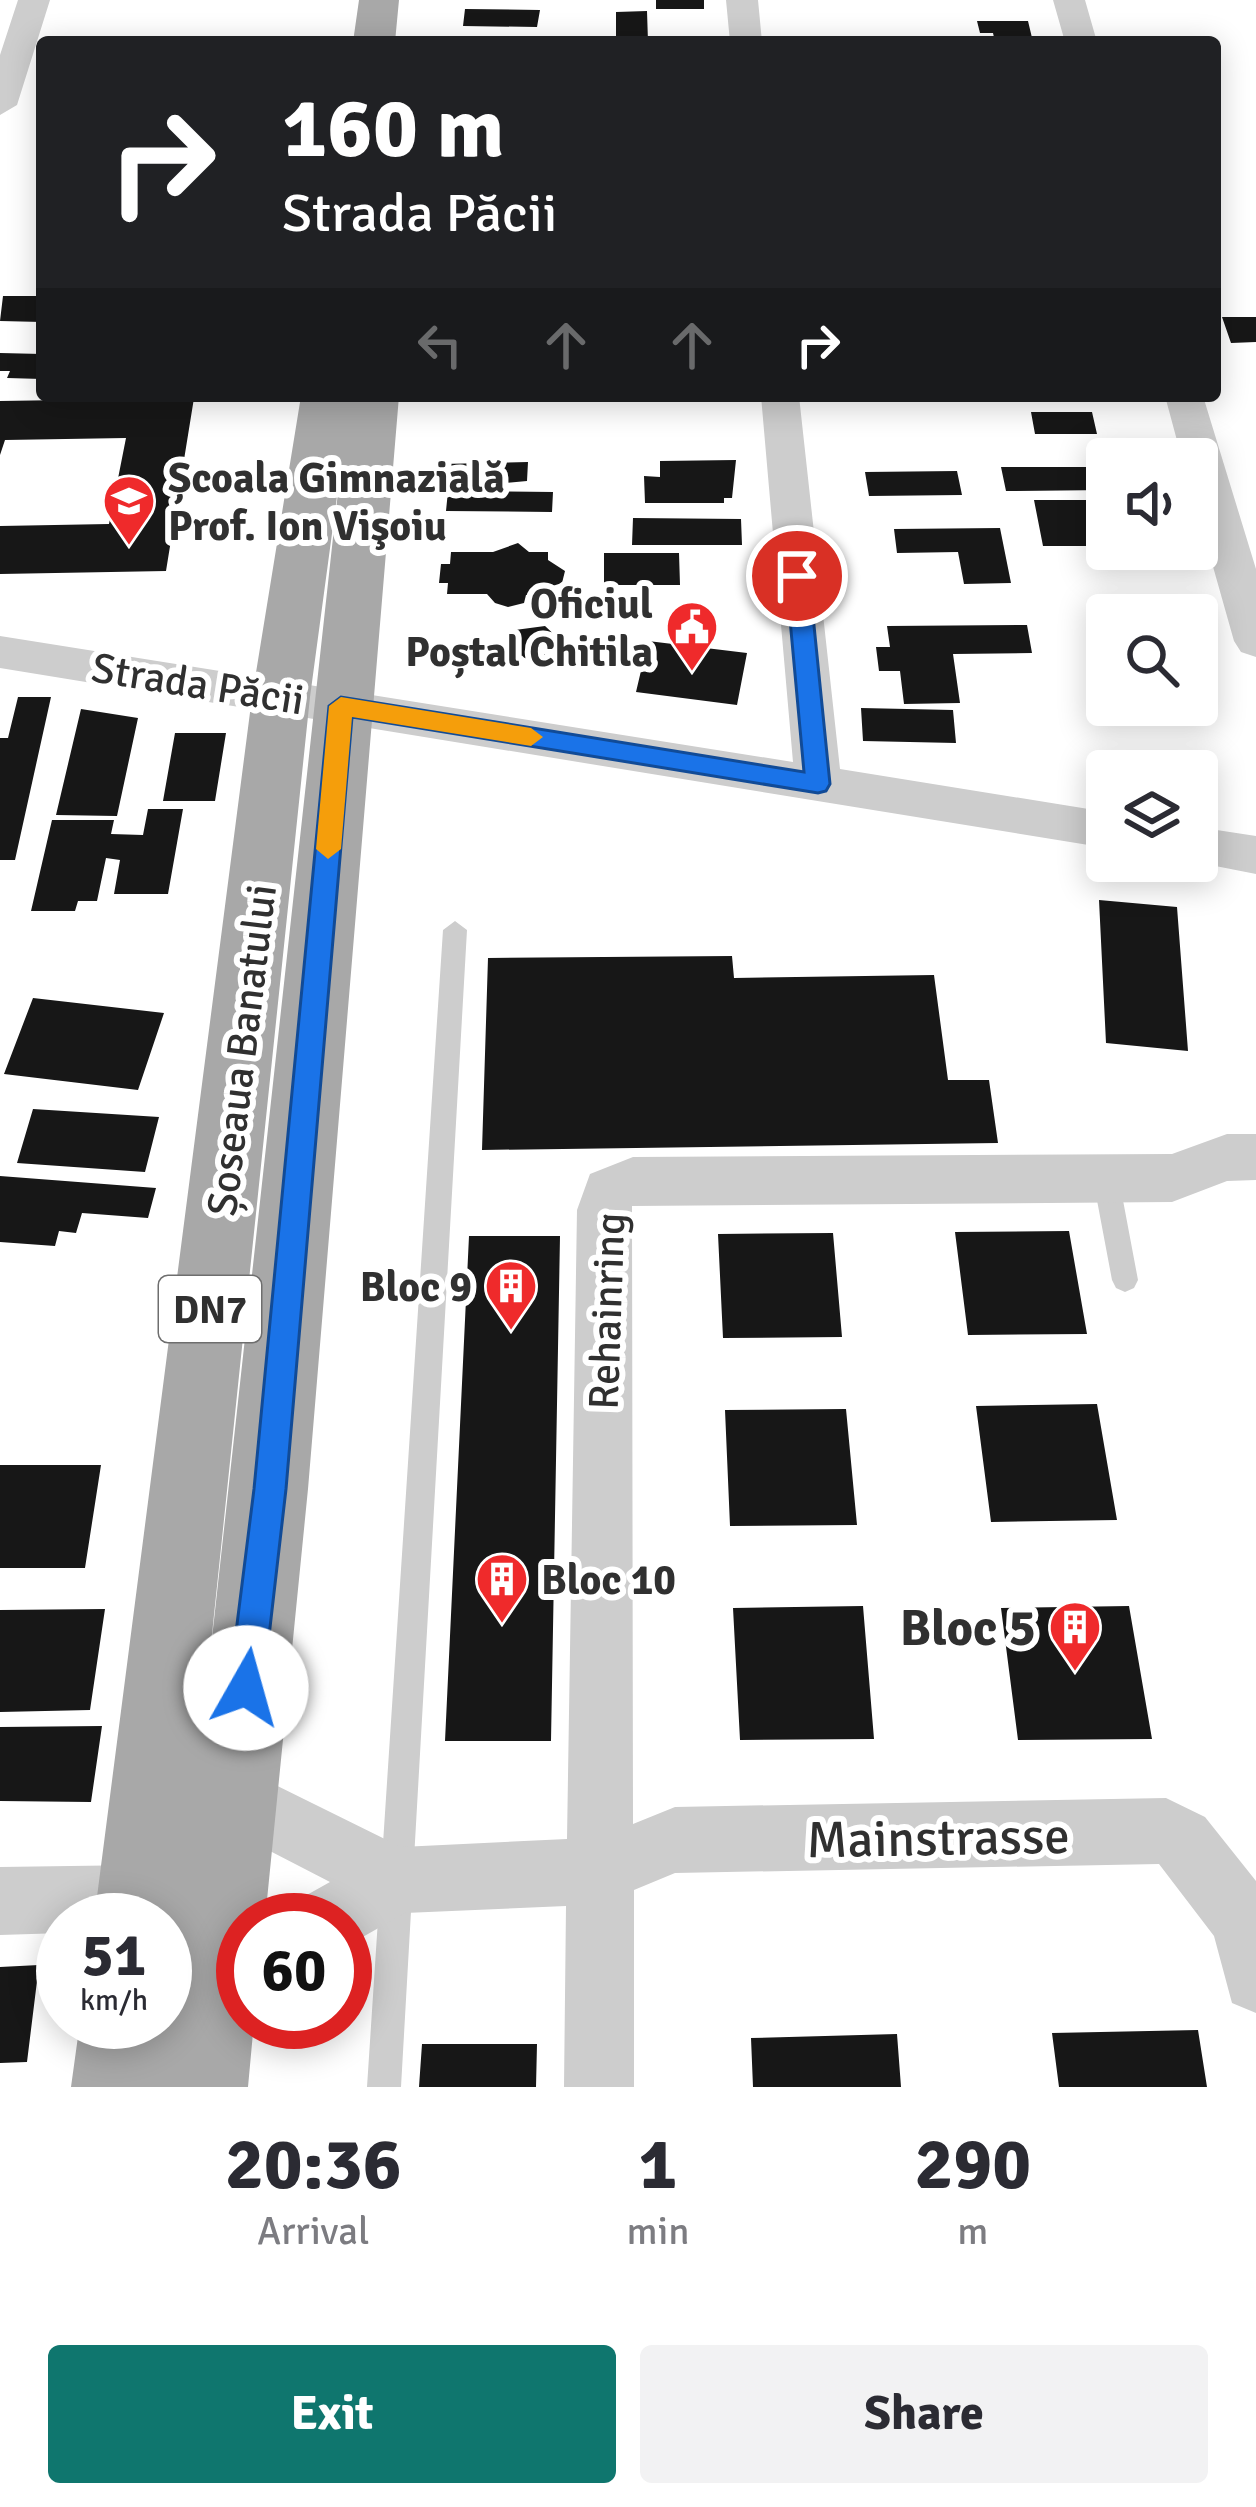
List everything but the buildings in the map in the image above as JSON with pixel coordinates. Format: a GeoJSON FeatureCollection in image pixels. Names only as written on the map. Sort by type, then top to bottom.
{"type":"FeatureCollection","features":[{"type":"Feature","properties":{"kind":"main road"},"geometry":{"type":"LineString","coordinates":[[375,36],[379,0]]}},
{"type":"Feature","properties":{"kind":"main road"},"geometry":{"type":"LineString","coordinates":[[410,36],[414,0]]}},
{"type":"Feature","properties":{"kind":"main road","name":"Șoseaua Banatului"},"geometry":{"type":"LineString","coordinates":[[230,1893],[233,1797],[270,1489],[326,402]]}},
{"type":"Feature","properties":{"kind":"main road","name":"Șoseaua Banatului"},"geometry":{"type":"LineString","coordinates":[[141,1893],[311,702],[373,402]]}},
{"type":"Feature","properties":{"kind":"main road","name":"Șoseaua Banatului"},"geometry":{"type":"LineString","coordinates":[[202,2087],[216,2029]]}},
{"type":"Feature","properties":{"kind":"main road"},"geometry":{"type":"LineString","coordinates":[[117,2087],[122,2049]]}},
{"type":"Feature","properties":{"kind":"street"},"geometry":{"type":"LineString","coordinates":[[0,105],[34,0]]}},
{"type":"Feature","properties":{"kind":"street"},"geometry":{"type":"LineString","coordinates":[[742,0],[745,36]]}},
{"type":"Feature","properties":{"kind":"street"},"geometry":{"type":"LineString","coordinates":[[1069,0],[1079,36]]}},
{"type":"Feature","properties":{"kind":"street"},"geometry":{"type":"LineString","coordinates":[[781,402],[818,784]]}},
{"type":"Feature","properties":{"kind":"street"},"geometry":{"type":"LineString","coordinates":[[1186,402],[1256,641]]}},
{"type":"Feature","properties":{"kind":"street","name":"Strada Păcii"},"geometry":{"type":"LineString","coordinates":[[0,652],[1086,827]]}},
{"type":"Feature","properties":{"kind":"street"},"geometry":{"type":"LineString","coordinates":[[1218,848],[1256,854]]}},
{"type":"Feature","properties":{"kind":"street","name":"Rehainring"},"geometry":{"type":"LineString","coordinates":[[599,1871],[604,1210],[610,1191],[633,1181],[1172,1178],[1195,1172],[1215,1157],[1256,1157]]}},
{"type":"Feature","properties":{"kind":"street"},"geometry":{"type":"LineString","coordinates":[[233,1797],[397,1880]]}},
{"type":"Feature","properties":{"kind":"street","name":"Mainstrasse"},"geometry":{"type":"LineString","coordinates":[[397,1880],[599,1871],[675,1840],[1166,1832],[1182,1840],[1252,1937]]}},
{"type":"Feature","properties":{"kind":"street"},"geometry":{"type":"LineString","coordinates":[[599,1871],[599,2087]]}},
{"type":"Feature","properties":{"kind":"street"},"geometry":{"type":"LineString","coordinates":[[372,1895],[397,1880]]}},
{"type":"Feature","properties":{"kind":"street"},"geometry":{"type":"LineString","coordinates":[[0,1900],[36,1902]]}},
{"type":"Feature","properties":{"kind":"lane"},"geometry":{"type":"LineString","coordinates":[[384,2087],[455,930]]}},
{"type":"Feature","properties":{"kind":"lane"},"geometry":{"type":"LineString","coordinates":[[1106,1179],[1125,1280]]}},
{"type":"Feature","properties":{"kind":"slow traffic"},"geometry":{"type":"LineString","coordinates":[[328,849],[341,706],[531,737]]}},
{"type":"Feature","properties":{"kind":"place","name":"Școala Gimnazială Prof. Ion Vişoiu"},"geometry":{"type":"Point","coordinates":[129,547]}},
{"type":"Feature","properties":{"kind":"place","name":"Oficiul Poștal Chitila"},"geometry":{"type":"Point","coordinates":[692,673]}},
{"type":"Feature","properties":{"kind":"place","name":"Bloc 9"},"geometry":{"type":"Point","coordinates":[511,1332]}},
{"type":"Feature","properties":{"kind":"place","name":"Bloc 10"},"geometry":{"type":"Point","coordinates":[502,1625]}},
{"type":"Feature","properties":{"kind":"place","name":"Bloc 5"},"geometry":{"type":"Point","coordinates":[1075,1673]}},
{"type":"Feature","properties":{"kind":"route"},"geometry":{"type":"LineString","coordinates":[[246,1688],[270,1489],[341,706],[818,784],[797,576]]}}]}
